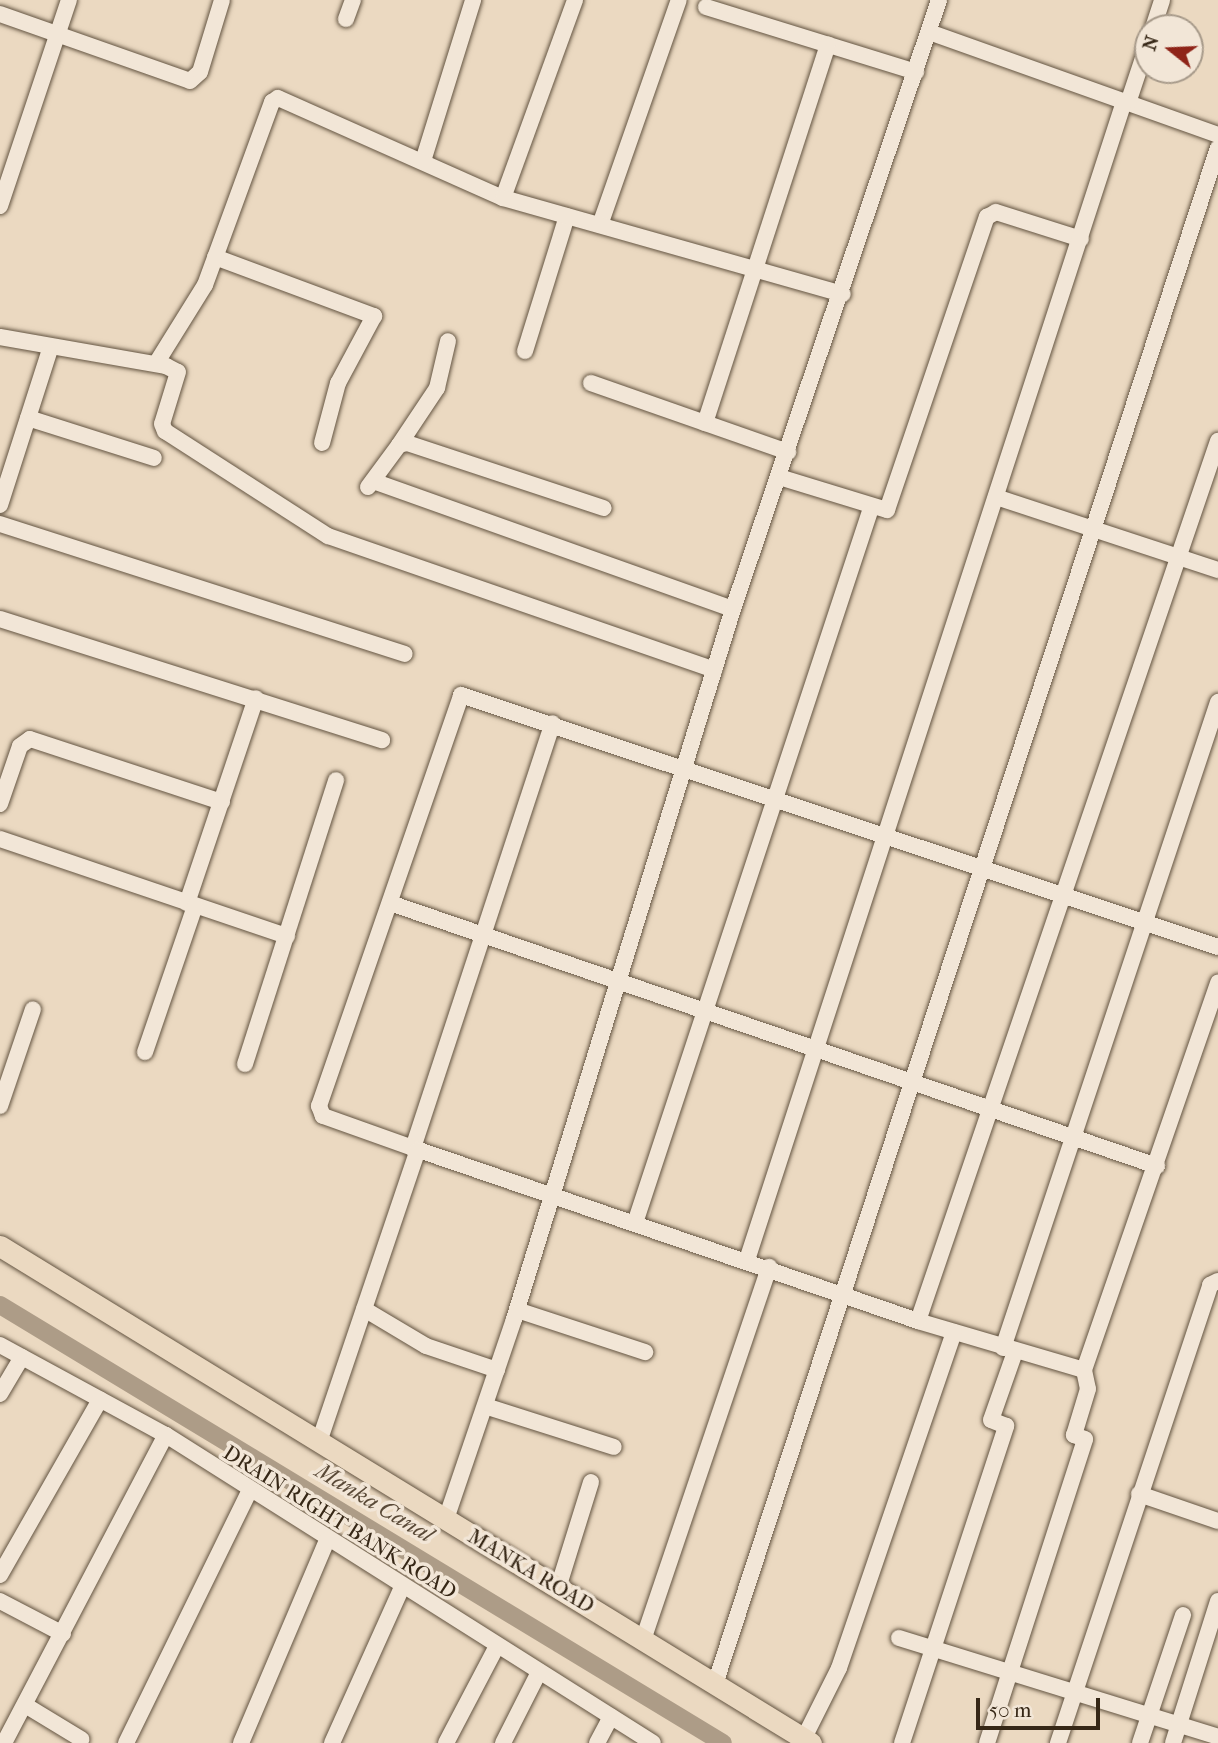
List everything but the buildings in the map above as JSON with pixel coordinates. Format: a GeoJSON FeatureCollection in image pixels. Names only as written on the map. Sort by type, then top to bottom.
{"type":"FeatureCollection","features":[{"type":"Feature","properties":{"kind":"main road","name":"MANKA ROAD"},"geometry":{"type":"LineString","coordinates":[[0,1246],[808,1741]]}},
{"type":"Feature","properties":{"kind":"street"},"geometry":{"type":"LineString","coordinates":[[0,206],[69,0]]}},
{"type":"Feature","properties":{"kind":"street"},"geometry":{"type":"LineString","coordinates":[[0,14],[59,30],[190,81],[200,72],[222,0]]}},
{"type":"Feature","properties":{"kind":"street"},"geometry":{"type":"LineString","coordinates":[[346,19],[353,0]]}},
{"type":"Feature","properties":{"kind":"street"},"geometry":{"type":"LineString","coordinates":[[424,160],[474,0]]}},
{"type":"Feature","properties":{"kind":"street"},"geometry":{"type":"LineString","coordinates":[[503,198],[575,0]]}},
{"type":"Feature","properties":{"kind":"street"},"geometry":{"type":"LineString","coordinates":[[600,225],[679,0]]}},
{"type":"Feature","properties":{"kind":"street"},"geometry":{"type":"LineString","coordinates":[[737,16],[742,0]]}},
{"type":"Feature","properties":{"kind":"street"},"geometry":{"type":"LineString","coordinates":[[446,1519],[517,1310],[733,609],[843,294],[939,0]]}},
{"type":"Feature","properties":{"kind":"street"},"geometry":{"type":"LineString","coordinates":[[706,7],[916,72]]}},
{"type":"Feature","properties":{"kind":"street"},"geometry":{"type":"LineString","coordinates":[[929,32],[1218,135]]}},
{"type":"Feature","properties":{"kind":"street"},"geometry":{"type":"LineString","coordinates":[[705,423],[753,267],[828,45]]}},
{"type":"Feature","properties":{"kind":"street"},"geometry":{"type":"LineString","coordinates":[[747,1260],[1134,81]]}},
{"type":"Feature","properties":{"kind":"street"},"geometry":{"type":"LineString","coordinates":[[157,362],[205,285],[272,102],[278,99],[424,160],[503,198],[843,294]]}},
{"type":"Feature","properties":{"kind":"street"},"geometry":{"type":"LineString","coordinates":[[715,1684],[1218,148]]}},
{"type":"Feature","properties":{"kind":"street"},"geometry":{"type":"LineString","coordinates":[[779,477],[871,508],[883,511],[890,506],[987,217],[996,212],[1081,239]]}},
{"type":"Feature","properties":{"kind":"street"},"geometry":{"type":"LineString","coordinates":[[525,351],[567,216]]}},
{"type":"Feature","properties":{"kind":"street"},"geometry":{"type":"LineString","coordinates":[[215,257],[374,316],[338,383],[322,443]]}},
{"type":"Feature","properties":{"kind":"street"},"geometry":{"type":"LineString","coordinates":[[0,337],[50,349],[157,362],[178,372],[162,424],[165,431],[328,536],[714,670]]}},
{"type":"Feature","properties":{"kind":"street"},"geometry":{"type":"LineString","coordinates":[[448,341],[437,388],[370,484],[733,609]]}},
{"type":"Feature","properties":{"kind":"street"},"geometry":{"type":"LineString","coordinates":[[0,505],[50,349]]}},
{"type":"Feature","properties":{"kind":"street"},"geometry":{"type":"LineString","coordinates":[[591,383],[788,452]]}},
{"type":"Feature","properties":{"kind":"street"},"geometry":{"type":"LineString","coordinates":[[28,418],[154,458]]}},
{"type":"Feature","properties":{"kind":"street"},"geometry":{"type":"LineString","coordinates":[[918,1321],[992,1111],[1218,441]]}},
{"type":"Feature","properties":{"kind":"street"},"geometry":{"type":"LineString","coordinates":[[399,445],[604,508]]}},
{"type":"Feature","properties":{"kind":"street"},"geometry":{"type":"LineString","coordinates":[[996,497],[1218,570]]}},
{"type":"Feature","properties":{"kind":"street"},"geometry":{"type":"LineString","coordinates":[[635,1223],[773,797],[871,508]]}},
{"type":"Feature","properties":{"kind":"street"},"geometry":{"type":"LineString","coordinates":[[0,524],[405,654]]}},
{"type":"Feature","properties":{"kind":"street"},"geometry":{"type":"LineString","coordinates":[[0,619],[382,740]]}},
{"type":"Feature","properties":{"kind":"street"},"geometry":{"type":"LineString","coordinates":[[1084,1370],[918,1321],[843,1292],[416,1149],[320,1112],[456,698],[465,694],[1218,947]]}},
{"type":"Feature","properties":{"kind":"street"},"geometry":{"type":"LineString","coordinates":[[145,1052],[256,698]]}},
{"type":"Feature","properties":{"kind":"street"},"geometry":{"type":"LineString","coordinates":[[902,1743],[1006,1426],[991,1420],[1072,1138],[1218,702]]}},
{"type":"Feature","properties":{"kind":"street"},"geometry":{"type":"LineString","coordinates":[[319,1442],[552,723]]}},
{"type":"Feature","properties":{"kind":"street"},"geometry":{"type":"LineString","coordinates":[[0,804],[20,746],[30,739],[222,802]]}},
{"type":"Feature","properties":{"kind":"street"},"geometry":{"type":"LineString","coordinates":[[245,1064],[336,780]]}},
{"type":"Feature","properties":{"kind":"street"},"geometry":{"type":"LineString","coordinates":[[0,839],[286,936]]}},
{"type":"Feature","properties":{"kind":"street"},"geometry":{"type":"LineString","coordinates":[[390,903],[1157,1166]]}},
{"type":"Feature","properties":{"kind":"street"},"geometry":{"type":"LineString","coordinates":[[987,1743],[1085,1439],[1074,1435],[1087,1389],[1084,1370],[1157,1166],[1218,982]]}},
{"type":"Feature","properties":{"kind":"street"},"geometry":{"type":"LineString","coordinates":[[0,1106],[33,1009]]}},
{"type":"Feature","properties":{"kind":"street"},"geometry":{"type":"LineString","coordinates":[[643,1640],[769,1267]]}},
{"type":"Feature","properties":{"kind":"street"},"geometry":{"type":"LineString","coordinates":[[1058,1743],[1210,1285],[1218,1281]]}},
{"type":"Feature","properties":{"kind":"street"},"geometry":{"type":"LineString","coordinates":[[364,1309],[426,1346],[497,1370]]}},
{"type":"Feature","properties":{"kind":"street"},"geometry":{"type":"LineString","coordinates":[[517,1310],[645,1352]]}},
{"type":"Feature","properties":{"kind":"street"},"geometry":{"type":"LineString","coordinates":[[808,1741],[839,1668],[954,1332]]}},
{"type":"Feature","properties":{"kind":"street","name":"DRAIN RIGHT BANK ROAD"},"geometry":{"type":"LineString","coordinates":[[0,1345],[166,1435],[249,1492],[653,1743]]}},
{"type":"Feature","properties":{"kind":"street"},"geometry":{"type":"LineString","coordinates":[[0,1394],[22,1357]]}},
{"type":"Feature","properties":{"kind":"street"},"geometry":{"type":"LineString","coordinates":[[0,1575],[100,1400]]}},
{"type":"Feature","properties":{"kind":"street"},"geometry":{"type":"LineString","coordinates":[[485,1406],[614,1447]]}},
{"type":"Feature","properties":{"kind":"street"},"geometry":{"type":"LineString","coordinates":[[4,1743],[166,1435]]}},
{"type":"Feature","properties":{"kind":"street"},"geometry":{"type":"LineString","coordinates":[[558,1588],[591,1482]]}},
{"type":"Feature","properties":{"kind":"street"},"geometry":{"type":"LineString","coordinates":[[126,1743],[249,1492]]}},
{"type":"Feature","properties":{"kind":"street"},"geometry":{"type":"LineString","coordinates":[[1139,1494],[1218,1521]]}},
{"type":"Feature","properties":{"kind":"street"},"geometry":{"type":"LineString","coordinates":[[241,1743],[327,1540]]}},
{"type":"Feature","properties":{"kind":"street"},"geometry":{"type":"LineString","coordinates":[[332,1743],[402,1587]]}},
{"type":"Feature","properties":{"kind":"street"},"geometry":{"type":"LineString","coordinates":[[0,1601],[63,1634]]}},
{"type":"Feature","properties":{"kind":"street"},"geometry":{"type":"LineString","coordinates":[[1173,1743],[1211,1650],[1218,1601]]}},
{"type":"Feature","properties":{"kind":"street"},"geometry":{"type":"LineString","coordinates":[[1140,1743],[1183,1615]]}},
{"type":"Feature","properties":{"kind":"street"},"geometry":{"type":"LineString","coordinates":[[898,1638],[1218,1738]]}},
{"type":"Feature","properties":{"kind":"street"},"geometry":{"type":"LineString","coordinates":[[446,1743],[496,1646]]}},
{"type":"Feature","properties":{"kind":"street"},"geometry":{"type":"LineString","coordinates":[[503,1743],[539,1672]]}},
{"type":"Feature","properties":{"kind":"street"},"geometry":{"type":"LineString","coordinates":[[24,1705],[81,1739]]}},
{"type":"Feature","properties":{"kind":"street"},"geometry":{"type":"LineString","coordinates":[[597,1743],[611,1717]]}},
{"type":"Feature","properties":{"kind":"waterway","name":"Manka Canal"},"geometry":{"type":"LineString","coordinates":[[0,1305],[723,1743]]}}]}
